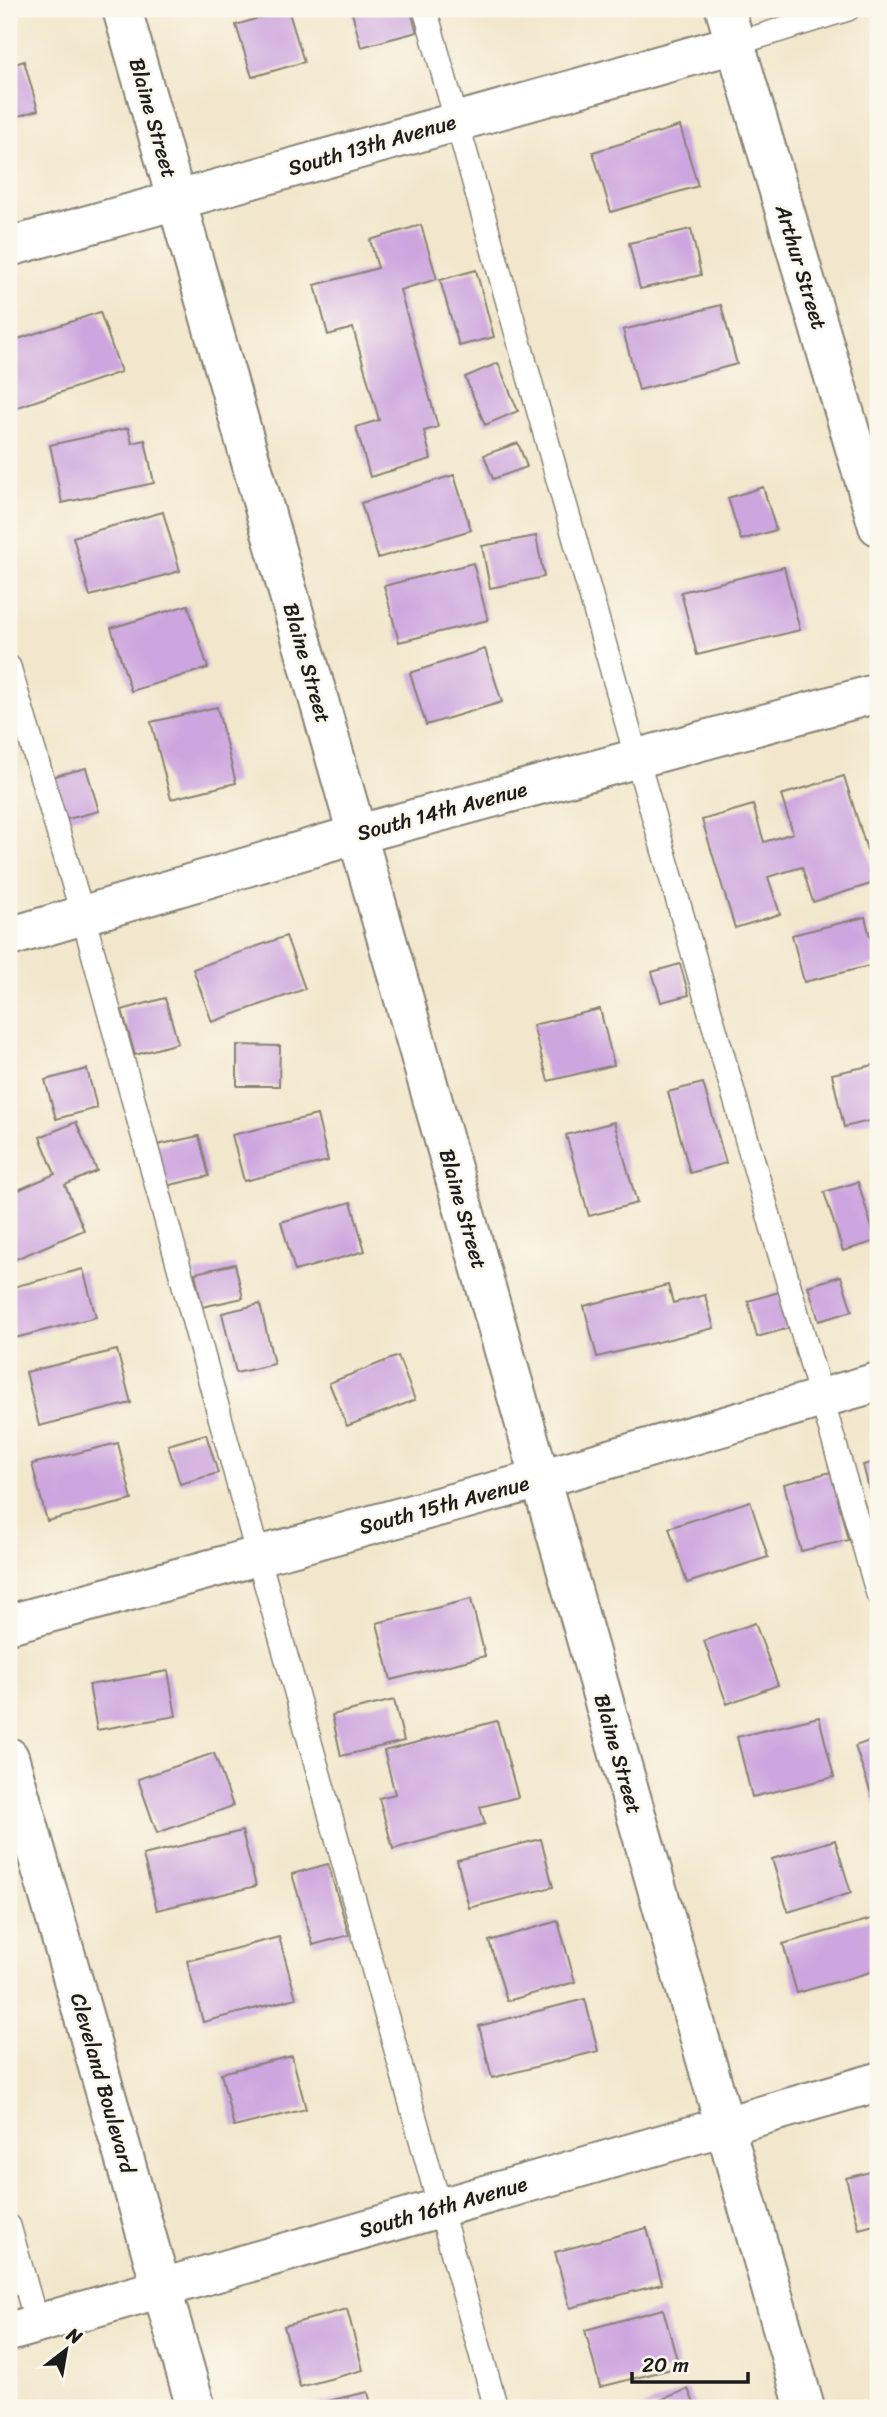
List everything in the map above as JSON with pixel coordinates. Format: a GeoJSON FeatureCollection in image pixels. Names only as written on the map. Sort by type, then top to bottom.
{"type":"FeatureCollection","features":[{"type":"Feature","properties":{"kind":"street","name":"Blaine Street"},"geometry":{"type":"LineString","coordinates":[[122,9],[805,2408]]}},
{"type":"Feature","properties":{"kind":"street","name":"South 13th Avenue"},"geometry":{"type":"LineString","coordinates":[[9,247],[456,122],[730,26]]}},
{"type":"Feature","properties":{"kind":"street","name":"Arthur Street"},"geometry":{"type":"LineString","coordinates":[[730,26],[878,526]]}},
{"type":"Feature","properties":{"kind":"street","name":"South 14th Avenue"},"geometry":{"type":"LineString","coordinates":[[9,937],[355,835],[878,693]]}},
{"type":"Feature","properties":{"kind":"street","name":"South 15th Avenue"},"geometry":{"type":"LineString","coordinates":[[9,1624],[540,1479],[878,1382]]}},
{"type":"Feature","properties":{"kind":"street","name":"Cleveland Boulevard"},"geometry":{"type":"LineString","coordinates":[[9,1757],[196,2408]]}},
{"type":"Feature","properties":{"kind":"street","name":"South 16th Avenue"},"geometry":{"type":"LineString","coordinates":[[23,2328],[878,2082]]}},
{"type":"Feature","properties":{"kind":"lane"},"geometry":{"type":"LineString","coordinates":[[425,9],[878,1594]]}},
{"type":"Feature","properties":{"kind":"lane"},"geometry":{"type":"LineString","coordinates":[[730,26],[848,9]]}},
{"type":"Feature","properties":{"kind":"lane"},"geometry":{"type":"LineString","coordinates":[[9,667],[83,916],[496,2408]]}},
{"type":"Feature","properties":{"kind":"lane"},"geometry":{"type":"LineString","coordinates":[[9,2226],[23,2328]]}},
{"type":"Feature","properties":{"kind":"building"},"geometry":{"type":"Polygon","coordinates":[[[288,9],[304,62],[252,77],[236,25],[288,9]]]}},
{"type":"Feature","properties":{"kind":"building"},"geometry":{"type":"Polygon","coordinates":[[[351,9],[410,9],[417,32],[361,47],[351,9]]]}},
{"type":"Feature","properties":{"kind":"building"},"geometry":{"type":"Polygon","coordinates":[[[24,61],[38,110],[9,119],[9,66],[24,61]]]}},
{"type":"Feature","properties":{"kind":"building"},"geometry":{"type":"Polygon","coordinates":[[[680,126],[698,186],[611,212],[593,152],[680,126]]]}},
{"type":"Feature","properties":{"kind":"building"},"geometry":{"type":"Polygon","coordinates":[[[421,225],[437,279],[400,290],[438,427],[424,431],[431,459],[370,477],[356,427],[379,420],[353,328],[328,335],[315,285],[378,268],[370,240],[421,225]]]}},
{"type":"Feature","properties":{"kind":"building"},"geometry":{"type":"Polygon","coordinates":[[[691,229],[701,275],[640,289],[629,243],[691,229]]]}},
{"type":"Feature","properties":{"kind":"building"},"geometry":{"type":"Polygon","coordinates":[[[476,270],[494,337],[459,346],[440,280],[476,270]]]}},
{"type":"Feature","properties":{"kind":"building"},"geometry":{"type":"Polygon","coordinates":[[[721,305],[737,364],[639,390],[623,330],[721,305]]]}},
{"type":"Feature","properties":{"kind":"building"},"geometry":{"type":"Polygon","coordinates":[[[100,312],[121,372],[9,410],[9,342],[100,312]]]}},
{"type":"Feature","properties":{"kind":"building"},"geometry":{"type":"Polygon","coordinates":[[[498,363],[518,411],[485,425],[465,377],[498,363]]]}},
{"type":"Feature","properties":{"kind":"building"},"geometry":{"type":"Polygon","coordinates":[[[128,428],[132,443],[145,440],[154,483],[62,503],[50,445],[128,428]]]}},
{"type":"Feature","properties":{"kind":"building"},"geometry":{"type":"Polygon","coordinates":[[[518,443],[527,467],[493,479],[484,455],[518,443]]]}},
{"type":"Feature","properties":{"kind":"building"},"geometry":{"type":"Polygon","coordinates":[[[454,475],[471,530],[378,558],[361,503],[454,475]]]}},
{"type":"Feature","properties":{"kind":"building"},"geometry":{"type":"Polygon","coordinates":[[[763,487],[776,530],[741,540],[728,498],[763,487]]]}},
{"type":"Feature","properties":{"kind":"building"},"geometry":{"type":"Polygon","coordinates":[[[163,512],[180,571],[90,596],[73,537],[163,512]]]}},
{"type":"Feature","properties":{"kind":"building"},"geometry":{"type":"Polygon","coordinates":[[[536,536],[544,577],[490,588],[482,546],[536,536]]]}},
{"type":"Feature","properties":{"kind":"building"},"geometry":{"type":"Polygon","coordinates":[[[473,563],[488,620],[399,642],[384,586],[473,563]]]}},
{"type":"Feature","properties":{"kind":"building"},"geometry":{"type":"Polygon","coordinates":[[[784,567],[800,630],[697,655],[681,592],[784,567]]]}},
{"type":"Feature","properties":{"kind":"building"},"geometry":{"type":"Polygon","coordinates":[[[188,605],[208,668],[131,691],[111,628],[188,605]]]}},
{"type":"Feature","properties":{"kind":"building"},"geometry":{"type":"Polygon","coordinates":[[[485,649],[502,702],[426,725],[410,673],[485,649]]]}},
{"type":"Feature","properties":{"kind":"building"},"geometry":{"type":"Polygon","coordinates":[[[217,707],[236,783],[171,799],[151,722],[217,707]]]}},
{"type":"Feature","properties":{"kind":"building"},"geometry":{"type":"Polygon","coordinates":[[[86,768],[99,811],[64,820],[51,777],[86,768]]]}},
{"type":"Feature","properties":{"kind":"building"},"geometry":{"type":"Polygon","coordinates":[[[844,776],[877,882],[813,902],[802,867],[768,877],[780,914],[735,928],[702,820],[753,805],[764,842],[793,833],[781,795],[844,776]]]}},
{"type":"Feature","properties":{"kind":"building"},"geometry":{"type":"Polygon","coordinates":[[[865,917],[877,964],[804,982],[792,935],[865,917]]]}},
{"type":"Feature","properties":{"kind":"building"},"geometry":{"type":"Polygon","coordinates":[[[286,936],[305,989],[212,1022],[193,969],[286,936]]]}},
{"type":"Feature","properties":{"kind":"building"},"geometry":{"type":"Polygon","coordinates":[[[680,964],[689,995],[661,1002],[652,972],[680,964]]]}},
{"type":"Feature","properties":{"kind":"building"},"geometry":{"type":"Polygon","coordinates":[[[165,998],[178,1043],[135,1055],[122,1010],[165,998]]]}},
{"type":"Feature","properties":{"kind":"building"},"geometry":{"type":"Polygon","coordinates":[[[600,1009],[614,1065],[548,1081],[533,1025],[600,1009]]]}},
{"type":"Feature","properties":{"kind":"building"},"geometry":{"type":"Polygon","coordinates":[[[237,1045],[280,1046],[279,1086],[237,1086],[237,1045]]]}},
{"type":"Feature","properties":{"kind":"building"},"geometry":{"type":"Polygon","coordinates":[[[878,1064],[878,1119],[844,1127],[832,1074],[878,1064]]]}},
{"type":"Feature","properties":{"kind":"building"},"geometry":{"type":"Polygon","coordinates":[[[87,1069],[97,1108],[56,1119],[45,1080],[87,1069]]]}},
{"type":"Feature","properties":{"kind":"building"},"geometry":{"type":"Polygon","coordinates":[[[703,1083],[726,1163],[690,1173],[668,1092],[703,1083]]]}},
{"type":"Feature","properties":{"kind":"building"},"geometry":{"type":"Polygon","coordinates":[[[317,1115],[328,1161],[244,1181],[232,1135],[317,1115]]]}},
{"type":"Feature","properties":{"kind":"building"},"geometry":{"type":"Polygon","coordinates":[[[76,1122],[97,1171],[65,1185],[84,1230],[9,1262],[9,1194],[55,1174],[40,1137],[76,1122]]]}},
{"type":"Feature","properties":{"kind":"building"},"geometry":{"type":"Polygon","coordinates":[[[614,1122],[637,1203],[589,1216],[566,1135],[614,1122]]]}},
{"type":"Feature","properties":{"kind":"building"},"geometry":{"type":"Polygon","coordinates":[[[199,1136],[209,1176],[166,1186],[157,1145],[199,1136]]]}},
{"type":"Feature","properties":{"kind":"building"},"geometry":{"type":"Polygon","coordinates":[[[858,1182],[876,1241],[843,1251],[824,1192],[858,1182]]]}},
{"type":"Feature","properties":{"kind":"building"},"geometry":{"type":"Polygon","coordinates":[[[351,1202],[365,1251],[295,1271],[281,1222],[351,1202]]]}},
{"type":"Feature","properties":{"kind":"building"},"geometry":{"type":"Polygon","coordinates":[[[235,1264],[243,1298],[202,1307],[195,1273],[235,1264]]]}},
{"type":"Feature","properties":{"kind":"building"},"geometry":{"type":"Polygon","coordinates":[[[83,1269],[96,1317],[15,1338],[9,1313],[9,1288],[83,1269]]]}},
{"type":"Feature","properties":{"kind":"building"},"geometry":{"type":"Polygon","coordinates":[[[841,1276],[852,1311],[819,1321],[808,1286],[841,1276]]]}},
{"type":"Feature","properties":{"kind":"building"},"geometry":{"type":"Polygon","coordinates":[[[668,1285],[673,1303],[705,1295],[714,1328],[597,1357],[584,1306],[668,1285]]]}},
{"type":"Feature","properties":{"kind":"building"},"geometry":{"type":"Polygon","coordinates":[[[779,1292],[789,1328],[757,1337],[748,1301],[779,1292]]]}},
{"type":"Feature","properties":{"kind":"building"},"geometry":{"type":"Polygon","coordinates":[[[260,1304],[274,1364],[236,1373],[222,1313],[260,1304]]]}},
{"type":"Feature","properties":{"kind":"building"},"geometry":{"type":"Polygon","coordinates":[[[117,1350],[131,1403],[39,1426],[26,1372],[117,1350]]]}},
{"type":"Feature","properties":{"kind":"building"},"geometry":{"type":"Polygon","coordinates":[[[398,1356],[415,1400],[347,1426],[329,1383],[398,1356]]]}},
{"type":"Feature","properties":{"kind":"building"},"geometry":{"type":"Polygon","coordinates":[[[206,1434],[218,1473],[180,1484],[168,1445],[206,1434]]]}},
{"type":"Feature","properties":{"kind":"building"},"geometry":{"type":"Polygon","coordinates":[[[118,1443],[132,1500],[47,1521],[32,1464],[118,1443]]]}},
{"type":"Feature","properties":{"kind":"building"},"geometry":{"type":"Polygon","coordinates":[[[878,1461],[878,1520],[877,1520],[863,1465],[878,1461]]]}},
{"type":"Feature","properties":{"kind":"building"},"geometry":{"type":"Polygon","coordinates":[[[831,1472],[848,1540],[801,1551],[784,1484],[831,1472]]]}},
{"type":"Feature","properties":{"kind":"building"},"geometry":{"type":"Polygon","coordinates":[[[750,1501],[768,1557],[687,1583],[669,1528],[750,1501]]]}},
{"type":"Feature","properties":{"kind":"building"},"geometry":{"type":"Polygon","coordinates":[[[471,1599],[485,1656],[391,1680],[377,1623],[471,1599]]]}},
{"type":"Feature","properties":{"kind":"building"},"geometry":{"type":"Polygon","coordinates":[[[755,1623],[778,1685],[727,1704],[704,1641],[755,1623]]]}},
{"type":"Feature","properties":{"kind":"building"},"geometry":{"type":"Polygon","coordinates":[[[168,1671],[176,1716],[97,1730],[89,1685],[168,1671]]]}},
{"type":"Feature","properties":{"kind":"building"},"geometry":{"type":"Polygon","coordinates":[[[394,1700],[404,1741],[341,1756],[332,1715],[394,1700]]]}},
{"type":"Feature","properties":{"kind":"building"},"geometry":{"type":"Polygon","coordinates":[[[819,1717],[834,1777],[752,1797],[737,1737],[819,1717]]]}},
{"type":"Feature","properties":{"kind":"building"},"geometry":{"type":"Polygon","coordinates":[[[497,1721],[518,1797],[480,1807],[485,1824],[393,1849],[379,1798],[395,1794],[384,1751],[497,1721]]]}},
{"type":"Feature","properties":{"kind":"building"},"geometry":{"type":"Polygon","coordinates":[[[878,1738],[878,1814],[855,1746],[878,1738]]]}},
{"type":"Feature","properties":{"kind":"building"},"geometry":{"type":"Polygon","coordinates":[[[214,1753],[233,1806],[157,1833],[138,1779],[214,1753]]]}},
{"type":"Feature","properties":{"kind":"building"},"geometry":{"type":"Polygon","coordinates":[[[242,1831],[256,1886],[157,1910],[143,1855],[242,1831]]]}},
{"type":"Feature","properties":{"kind":"building"},"geometry":{"type":"Polygon","coordinates":[[[541,1839],[553,1887],[469,1908],[457,1860],[541,1839]]]}},
{"type":"Feature","properties":{"kind":"building"},"geometry":{"type":"Polygon","coordinates":[[[835,1840],[851,1893],[788,1912],[772,1859],[835,1840]]]}},
{"type":"Feature","properties":{"kind":"building"},"geometry":{"type":"Polygon","coordinates":[[[328,1864],[349,1935],[313,1945],[292,1874],[328,1864]]]}},
{"type":"Feature","properties":{"kind":"building"},"geometry":{"type":"Polygon","coordinates":[[[878,1917],[878,1970],[797,1993],[783,1944],[878,1917]]]}},
{"type":"Feature","properties":{"kind":"building"},"geometry":{"type":"Polygon","coordinates":[[[558,1921],[575,1982],[507,2001],[489,1941],[558,1921]]]}},
{"type":"Feature","properties":{"kind":"building"},"geometry":{"type":"Polygon","coordinates":[[[279,1937],[296,1998],[203,2022],[187,1961],[279,1937]]]}},
{"type":"Feature","properties":{"kind":"building"},"geometry":{"type":"Polygon","coordinates":[[[585,1999],[598,2051],[492,2078],[479,2026],[585,1999]]]}},
{"type":"Feature","properties":{"kind":"building"},"geometry":{"type":"Polygon","coordinates":[[[292,2056],[306,2109],[234,2127],[221,2073],[292,2056]]]}},
{"type":"Feature","properties":{"kind":"building"},"geometry":{"type":"Polygon","coordinates":[[[878,2170],[878,2224],[859,2229],[846,2178],[878,2170]]]}},
{"type":"Feature","properties":{"kind":"building"},"geometry":{"type":"Polygon","coordinates":[[[647,2228],[662,2284],[570,2308],[555,2252],[647,2228]]]}},
{"type":"Feature","properties":{"kind":"building"},"geometry":{"type":"Polygon","coordinates":[[[347,2309],[363,2370],[300,2387],[284,2326],[347,2309]]]}},
{"type":"Feature","properties":{"kind":"building"},"geometry":{"type":"Polygon","coordinates":[[[663,2309],[679,2367],[600,2387],[585,2330],[663,2309]]]}},
{"type":"Feature","properties":{"kind":"building"},"geometry":{"type":"Polygon","coordinates":[[[688,2389],[696,2408],[640,2408],[688,2389]]]}},
{"type":"Feature","properties":{"kind":"building"},"geometry":{"type":"Polygon","coordinates":[[[368,2392],[372,2408],[304,2408],[304,2406],[368,2392]]]}}]}
